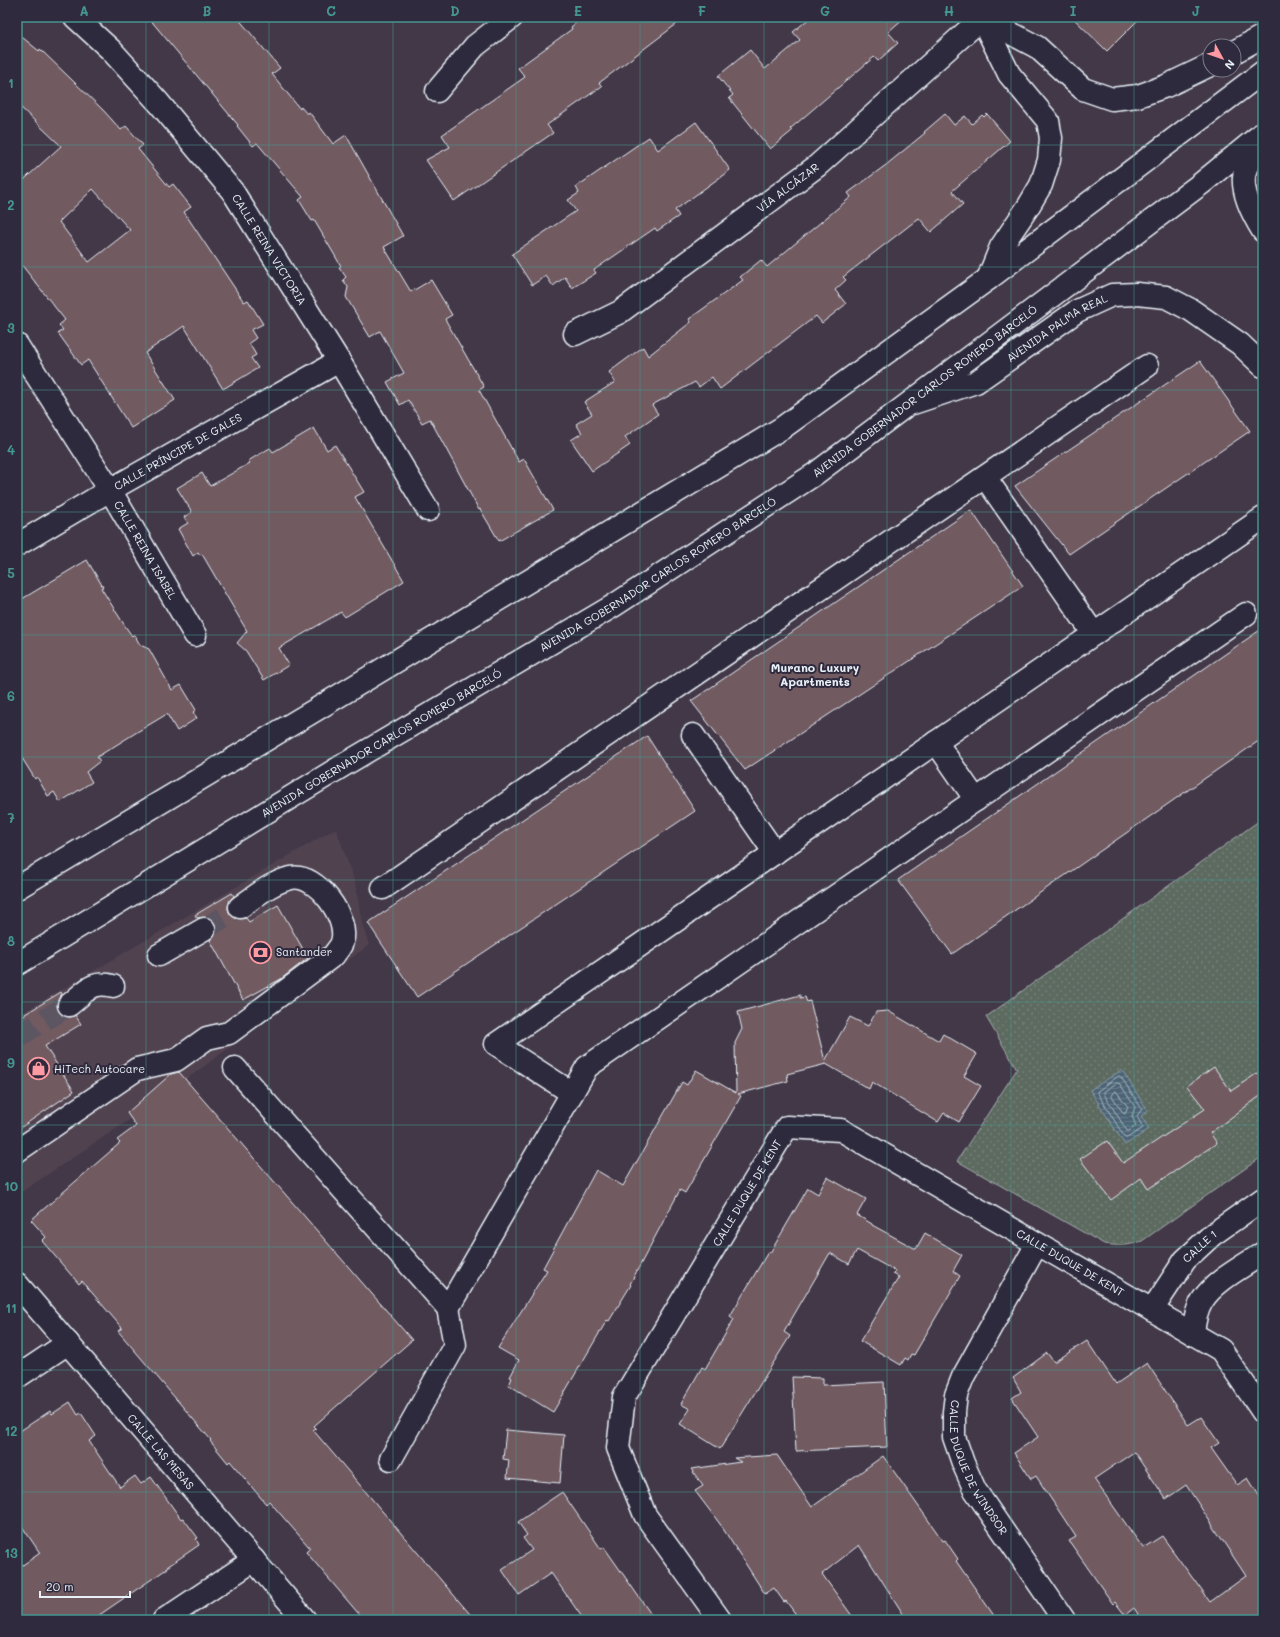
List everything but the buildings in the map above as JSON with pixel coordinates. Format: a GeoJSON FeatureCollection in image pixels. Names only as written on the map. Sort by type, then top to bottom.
{"type":"FeatureCollection","features":[{"type":"Feature","properties":{"kind":"street","name":"CALLE REINA VICTORIA"},"geometry":{"type":"LineString","coordinates":[[75,17],[111,50],[159,102],[233,192],[339,361],[428,510]]}},
{"type":"Feature","properties":{"kind":"street"},"geometry":{"type":"LineString","coordinates":[[437,91],[475,46],[512,17]]}},
{"type":"Feature","properties":{"kind":"street"},"geometry":{"type":"LineString","coordinates":[[982,17],[1037,47],[1083,89],[1112,99],[1138,96],[1166,86],[1202,69]]}},
{"type":"Feature","properties":{"kind":"street"},"geometry":{"type":"LineString","coordinates":[[982,17],[1009,74],[1048,121],[1051,138],[1049,160],[1041,185],[1001,246],[988,279]]}},
{"type":"Feature","properties":{"kind":"street","name":"VÍA ALCÁZAR"},"geometry":{"type":"LineString","coordinates":[[575,334],[620,312],[817,166],[982,17]]}},
{"type":"Feature","properties":{"kind":"street"},"geometry":{"type":"LineString","coordinates":[[1242,48],[1263,36]]}},
{"type":"Feature","properties":{"kind":"street"},"geometry":{"type":"LineString","coordinates":[[17,888],[319,708],[782,428],[988,279],[1263,72]]}},
{"type":"Feature","properties":{"kind":"street","name":"AVENIDA GOBERNADOR CARLOS ROMERO BARCELÓ"},"geometry":{"type":"LineString","coordinates":[[17,964],[347,763],[613,606],[815,474],[1202,183],[1263,133]]}},
{"type":"Feature","properties":{"kind":"street"},"geometry":{"type":"LineString","coordinates":[[1263,142],[1245,169],[1244,184],[1247,201],[1263,231]]}},
{"type":"Feature","properties":{"kind":"street","name":"AVENIDA PALMA REAL"},"geometry":{"type":"LineString","coordinates":[[910,404],[976,382],[1077,310],[1112,295],[1137,294],[1166,297],[1191,310],[1240,344],[1263,366]]}},
{"type":"Feature","properties":{"kind":"street","name":"CALLE REINA ISABEL"},"geometry":{"type":"LineString","coordinates":[[17,345],[110,490],[195,635]]}},
{"type":"Feature","properties":{"kind":"street","name":"CALLE PRÍNCIPE DE GALES"},"geometry":{"type":"LineString","coordinates":[[17,545],[110,490],[339,361]]}},
{"type":"Feature","properties":{"kind":"street"},"geometry":{"type":"LineString","coordinates":[[383,888],[1147,366]]}},
{"type":"Feature","properties":{"kind":"street"},"geometry":{"type":"LineString","coordinates":[[985,477],[1094,634]]}},
{"type":"Feature","properties":{"kind":"street"},"geometry":{"type":"LineString","coordinates":[[572,1093],[496,1044],[1263,518]]}},
{"type":"Feature","properties":{"kind":"street"},"geometry":{"type":"LineString","coordinates":[[448,1308],[587,1067],[1246,614]]}},
{"type":"Feature","properties":{"kind":"street"},"geometry":{"type":"LineString","coordinates":[[693,734],[775,853]]}},
{"type":"Feature","properties":{"kind":"street"},"geometry":{"type":"LineString","coordinates":[[936,742],[976,800]]}},
{"type":"Feature","properties":{"kind":"street"},"geometry":{"type":"LineString","coordinates":[[17,1151],[137,1069],[176,1060],[207,1038],[229,1033],[334,955],[342,942],[343,930],[336,910],[322,891],[309,881],[300,878],[285,880],[273,885],[240,907]]}},
{"type":"Feature","properties":{"kind":"street"},"geometry":{"type":"LineString","coordinates":[[159,955],[204,930]]}},
{"type":"Feature","properties":{"kind":"street"},"geometry":{"type":"LineString","coordinates":[[69,1005],[95,984],[113,986]]}},
{"type":"Feature","properties":{"kind":"street"},"geometry":{"type":"LineString","coordinates":[[235,1068],[448,1308],[455,1345],[391,1459]]}},
{"type":"Feature","properties":{"kind":"street","name":"CALLE DUQUE DE KENT"},"geometry":{"type":"LineString","coordinates":[[720,1620],[645,1515],[618,1448],[624,1397],[787,1127],[841,1130],[1221,1350],[1263,1412]]}},
{"type":"Feature","properties":{"kind":"street","name":"CALLE 1"},"geometry":{"type":"LineString","coordinates":[[1152,1310],[1185,1260],[1212,1235],[1263,1199]]}},
{"type":"Feature","properties":{"kind":"street","name":"CALLE DUQUE DE WINDSOR"},"geometry":{"type":"LineString","coordinates":[[1037,1244],[963,1377],[956,1395],[954,1437],[975,1490],[1064,1620]]}},
{"type":"Feature","properties":{"kind":"street"},"geometry":{"type":"LineString","coordinates":[[1193,1334],[1194,1319],[1202,1301],[1215,1285],[1263,1253]]}},
{"type":"Feature","properties":{"kind":"street","name":"CALLE LAS MESAS"},"geometry":{"type":"LineString","coordinates":[[17,1284],[305,1620]]}},
{"type":"Feature","properties":{"kind":"street"},"geometry":{"type":"LineString","coordinates":[[17,1378],[68,1343]]}},
{"type":"Feature","properties":{"kind":"street"},"geometry":{"type":"LineString","coordinates":[[164,1620],[254,1560]]}},
{"type":"Feature","properties":{"kind":"shaded area"},"geometry":{"type":"Polygon","coordinates":[[[336,828],[355,883],[362,923],[369,945],[150,1106],[17,1195],[17,1016],[336,828]]]}},
{"type":"Feature","properties":{"kind":"green space"},"geometry":{"type":"Polygon","coordinates":[[[1263,818],[1263,1156],[1142,1241],[1128,1245],[1104,1244],[957,1161],[1017,1069],[986,1017],[1263,818]]]}},
{"type":"Feature","properties":{"kind":"water"},"geometry":{"type":"Polygon","coordinates":[[[1122,1070],[1148,1111],[1141,1116],[1149,1129],[1125,1145],[1090,1090],[1122,1070]]]}},
{"type":"Feature","properties":{"kind":"tunnel"},"geometry":{"type":"LineString","coordinates":[[204,929],[240,907]]}},
{"type":"Feature","properties":{"kind":"tunnel"},"geometry":{"type":"LineString","coordinates":[[17,1037],[69,1005]]}},
{"type":"Feature","properties":{"kind":"place","name":"Santander"},"geometry":{"type":"Point","coordinates":[261,952]}},
{"type":"Feature","properties":{"kind":"place","name":"HiTech Autocare"},"geometry":{"type":"Point","coordinates":[38,1069]}},
{"type":"Feature","properties":{"kind":"district","name":"Murano Luxury Apartments"},"geometry":{"type":"Point","coordinates":[815,675]}}]}
